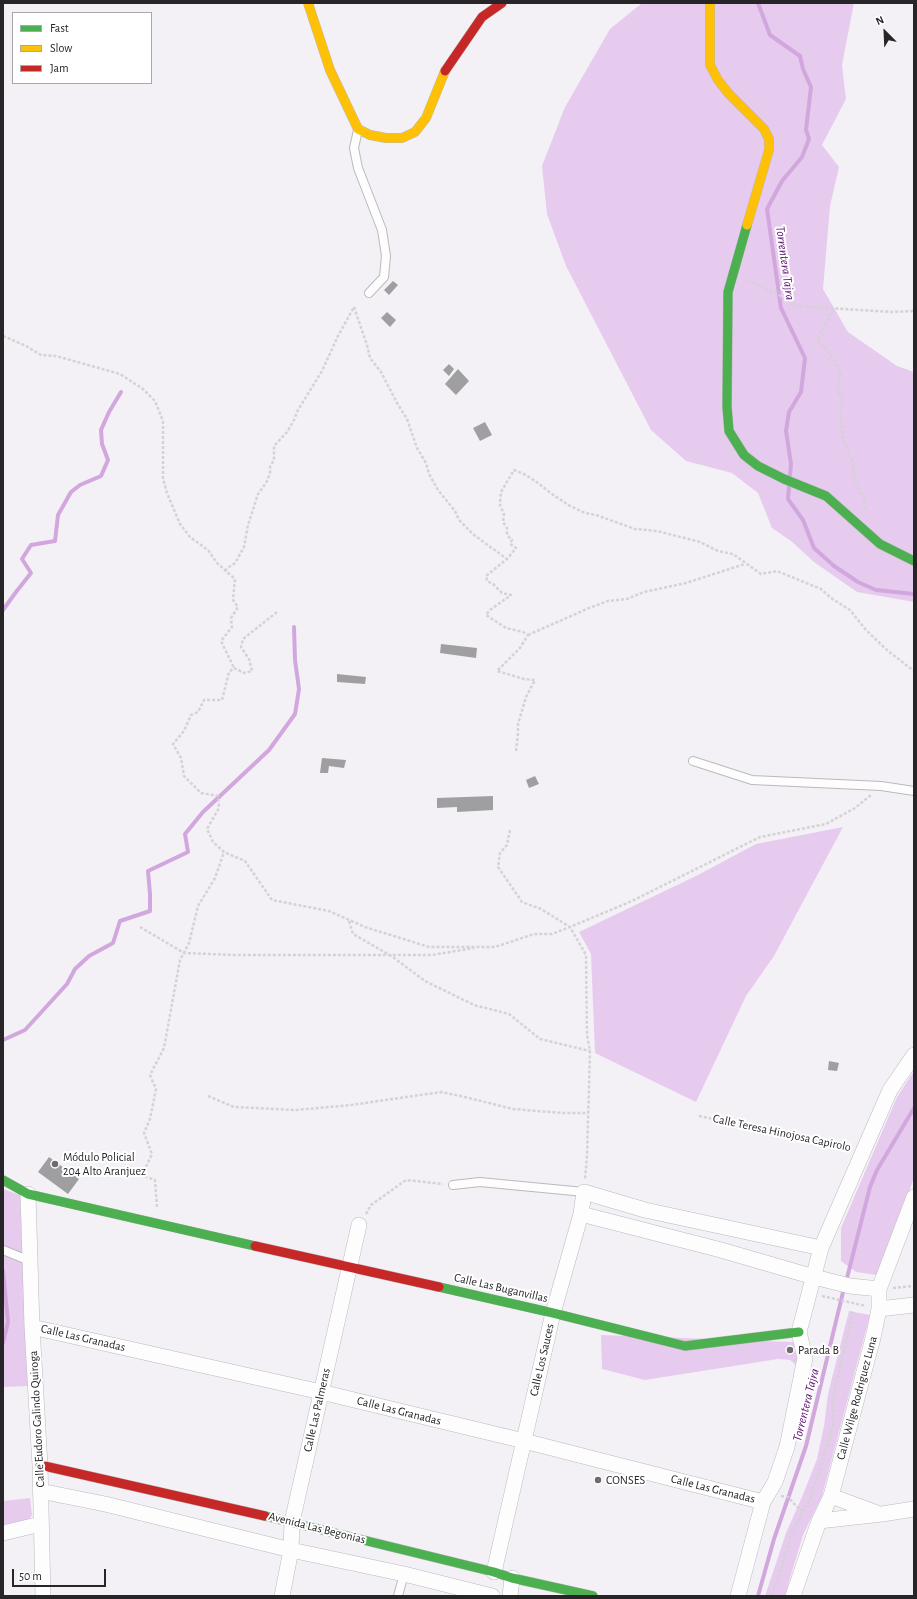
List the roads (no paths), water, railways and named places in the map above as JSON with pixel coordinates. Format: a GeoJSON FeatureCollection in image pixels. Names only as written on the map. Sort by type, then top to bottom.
{"type":"FeatureCollection","features":[{"type":"Feature","properties":{"kind":"street"},"geometry":{"type":"LineString","coordinates":[[308,3],[330,70],[358,129],[370,135],[386,138],[402,138],[415,132],[426,118],[445,71],[482,18],[502,3]]}},
{"type":"Feature","properties":{"kind":"street"},"geometry":{"type":"LineString","coordinates":[[710,3],[710,65],[718,80],[729,94],[764,129],[769,139],[769,150],[728,292],[727,407],[729,431],[735,444],[744,455],[758,466],[784,479],[826,496],[880,544],[914,561]]}},
{"type":"Feature","properties":{"kind":"street"},"geometry":{"type":"LineString","coordinates":[[738,1596],[763,1502],[775,1482],[788,1447],[805,1358],[799,1332],[821,1248],[890,1090],[914,1055]]}},
{"type":"Feature","properties":{"kind":"street","name":"Calle Las Buganvillas"},"geometry":{"type":"LineString","coordinates":[[3,1180],[28,1194],[553,1312],[685,1346],[799,1332]]}},
{"type":"Feature","properties":{"kind":"street"},"geometry":{"type":"LineString","coordinates":[[584,1192],[645,1210],[821,1248]]}},
{"type":"Feature","properties":{"kind":"street","name":"Calle Los Sauces"},"geometry":{"type":"LineString","coordinates":[[494,1572],[553,1312],[581,1214],[584,1192]]}},
{"type":"Feature","properties":{"kind":"street","name":"Calle Eudoro Galindo Quiroga"},"geometry":{"type":"LineString","coordinates":[[28,1194],[32,1327],[40,1465],[43,1596]]}},
{"type":"Feature","properties":{"kind":"street","name":"Calle Wilge Rodriguez Luna"},"geometry":{"type":"LineString","coordinates":[[793,1596],[822,1516],[831,1496],[873,1338],[879,1310],[880,1289],[914,1198]]}},
{"type":"Feature","properties":{"kind":"street"},"geometry":{"type":"LineString","coordinates":[[581,1214],[721,1250],[812,1282],[844,1284],[880,1289]]}},
{"type":"Feature","properties":{"kind":"street","name":"Calle Las Palmeras"},"geometry":{"type":"LineString","coordinates":[[282,1596],[291,1550],[292,1522],[351,1266],[359,1225]]}},
{"type":"Feature","properties":{"kind":"street"},"geometry":{"type":"LineString","coordinates":[[879,1310],[914,1305]]}},
{"type":"Feature","properties":{"kind":"street","name":"Calle Las Granadas"},"geometry":{"type":"LineString","coordinates":[[32,1327],[321,1392],[524,1441],[763,1502]]}},
{"type":"Feature","properties":{"kind":"street","name":"Avenida Las Begonias"},"geometry":{"type":"LineString","coordinates":[[40,1465],[292,1522],[494,1572],[512,1578],[593,1596]]}},
{"type":"Feature","properties":{"kind":"street","name":"Avenida Las Begonias"},"geometry":{"type":"LineString","coordinates":[[40,1491],[105,1504],[291,1550],[404,1574],[492,1596]]}},
{"type":"Feature","properties":{"kind":"street"},"geometry":{"type":"LineString","coordinates":[[831,1496],[882,1514]]}},
{"type":"Feature","properties":{"kind":"street"},"geometry":{"type":"LineString","coordinates":[[822,1516],[882,1514],[914,1509]]}},
{"type":"Feature","properties":{"kind":"street"},"geometry":{"type":"LineString","coordinates":[[3,1532],[41,1524]]}},
{"type":"Feature","properties":{"kind":"street"},"geometry":{"type":"LineString","coordinates":[[510,1596],[512,1578]]}},
{"type":"Feature","properties":{"kind":"lane"},"geometry":{"type":"LineString","coordinates":[[358,129],[354,148],[358,168],[382,230],[386,256],[384,277],[369,293]]}},
{"type":"Feature","properties":{"kind":"lane"},"geometry":{"type":"LineString","coordinates":[[693,761],[752,780],[881,786],[914,791]]}},
{"type":"Feature","properties":{"kind":"lane"},"geometry":{"type":"LineString","coordinates":[[453,1185],[480,1182],[584,1192]]}},
{"type":"Feature","properties":{"kind":"lane"},"geometry":{"type":"LineString","coordinates":[[3,1250],[30,1260]]}},
{"type":"Feature","properties":{"kind":"lane"},"geometry":{"type":"LineString","coordinates":[[398,1596],[404,1574]]}},
{"type":"Feature","properties":{"kind":"waterway","name":"Torrentera Tajra"},"geometry":{"type":"LineString","coordinates":[[758,3],[770,35],[800,56],[803,69],[811,87],[806,130],[809,139],[802,157],[782,181],[767,209],[781,308],[805,358],[801,392],[789,412],[786,431],[791,464],[790,475]]}},
{"type":"Feature","properties":{"kind":"waterway"},"geometry":{"type":"LineString","coordinates":[[3,610],[31,573],[22,559],[31,545],[55,541],[58,515],[71,492],[80,485],[101,476],[108,460],[102,444],[101,430],[109,412],[121,392]]}},
{"type":"Feature","properties":{"kind":"waterway","name":"Torrentera Tajra"},"geometry":{"type":"LineString","coordinates":[[789,487],[788,499],[803,520],[814,548],[834,566],[858,582],[876,590],[914,594]]}},
{"type":"Feature","properties":{"kind":"waterway"},"geometry":{"type":"LineString","coordinates":[[3,1040],[25,1030],[67,984],[75,969],[89,956],[113,943],[120,921],[150,911],[148,871],[188,852],[185,834],[203,812],[269,750],[295,714],[299,689],[295,660],[294,627]]}},
{"type":"Feature","properties":{"kind":"waterway","name":"Torrentera Tajra"},"geometry":{"type":"LineString","coordinates":[[846,1282],[870,1187],[877,1170],[914,1108]]}},
{"type":"Feature","properties":{"kind":"waterway"},"geometry":{"type":"LineString","coordinates":[[3,1271],[8,1322],[3,1343]]}},
{"type":"Feature","properties":{"kind":"waterway","name":"Torrentera Tajra"},"geometry":{"type":"LineString","coordinates":[[758,1596],[774,1539],[806,1446],[844,1288]]}},
{"type":"Feature","properties":{"kind":"place","name":"Módulo Policial 204 Alto Aranjuez"},"geometry":{"type":"Point","coordinates":[55,1164]}},
{"type":"Feature","properties":{"kind":"place","name":"Parada B"},"geometry":{"type":"Point","coordinates":[790,1350]}},
{"type":"Feature","properties":{"kind":"place","name":"CONSES"},"geometry":{"type":"Point","coordinates":[598,1480]}}]}
